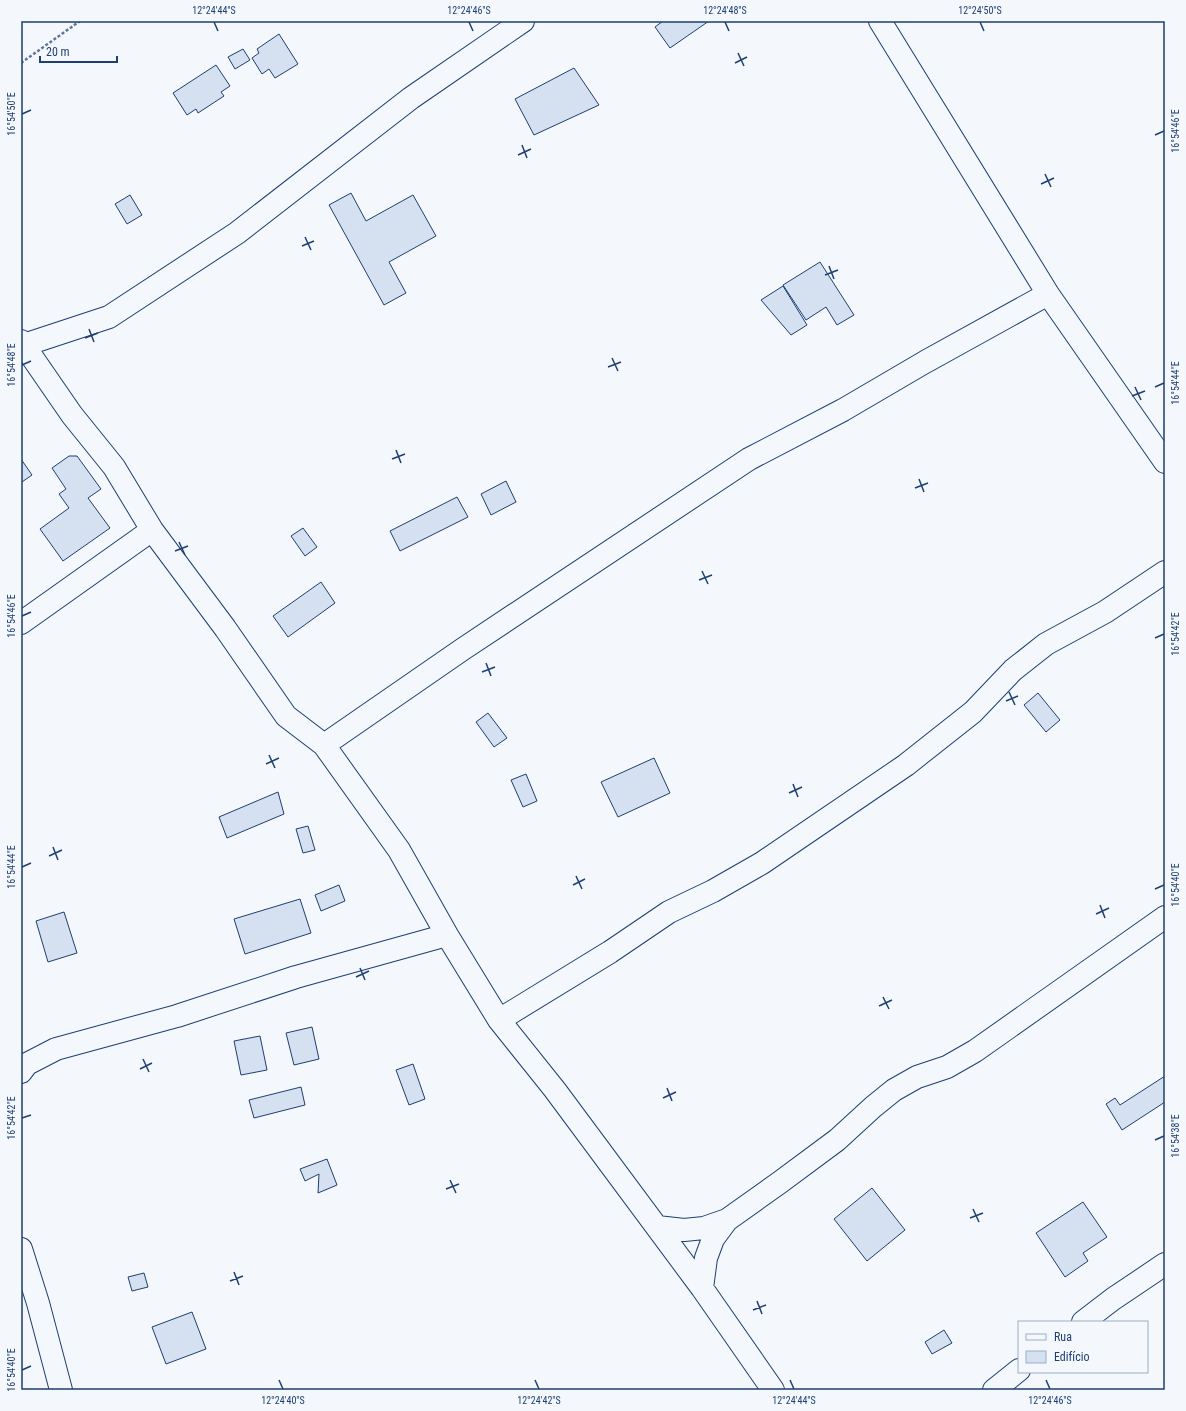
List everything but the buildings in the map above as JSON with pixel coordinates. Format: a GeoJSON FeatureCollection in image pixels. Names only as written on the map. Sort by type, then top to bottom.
{"type":"FeatureCollection","features":[{"type":"Feature","properties":{"kind":"street"},"geometry":{"type":"LineString","coordinates":[[523,21],[411,98],[236,233],[109,317],[22,344],[72,415],[114,467],[152,530],[225,628],[286,716],[324,745],[398,850],[447,935],[499,1020],[555,1090],[657,1227],[774,1390]]}},
{"type":"Feature","properties":{"kind":"street"},"geometry":{"type":"LineString","coordinates":[[880,21],[1048,294],[1165,462]]}},
{"type":"Feature","properties":{"kind":"street"},"geometry":{"type":"LineString","coordinates":[[324,745],[463,649],[749,459],[843,410],[925,362],[1048,294]]}},
{"type":"Feature","properties":{"kind":"street"},"geometry":{"type":"LineString","coordinates":[[21,623],[152,530]]}},
{"type":"Feature","properties":{"kind":"street"},"geometry":{"type":"LineString","coordinates":[[499,1020],[610,952],[669,912],[713,891],[762,863],[906,765],[973,712],[1013,670],[1046,644],[1105,612],[1165,572]]}},
{"type":"Feature","properties":{"kind":"street"},"geometry":{"type":"LineString","coordinates":[[657,1227],[684,1230],[704,1228],[727,1220],[837,1140],[894,1090],[917,1077],[947,1067],[975,1051],[1165,917]]}},
{"type":"Feature","properties":{"kind":"street"},"geometry":{"type":"LineString","coordinates":[[23,1066],[56,1049],[177,1016],[296,977],[447,935]]}},
{"type":"Feature","properties":{"kind":"street"},"geometry":{"type":"LineString","coordinates":[[702,1288],[706,1258],[713,1239],[727,1220]]}},
{"type":"Feature","properties":{"kind":"street"},"geometry":{"type":"LineString","coordinates":[[21,1249],[38,1303],[61,1390]]}},
{"type":"Feature","properties":{"kind":"street"},"geometry":{"type":"LineString","coordinates":[[1083,1321],[1165,1264]]}},
{"type":"Feature","properties":{"kind":"street"},"geometry":{"type":"LineString","coordinates":[[994,1390],[1018,1371]]}},
{"type":"Feature","properties":{"kind":"path"},"geometry":{"type":"LineString","coordinates":[[21,63],[80,21]]}}]}
